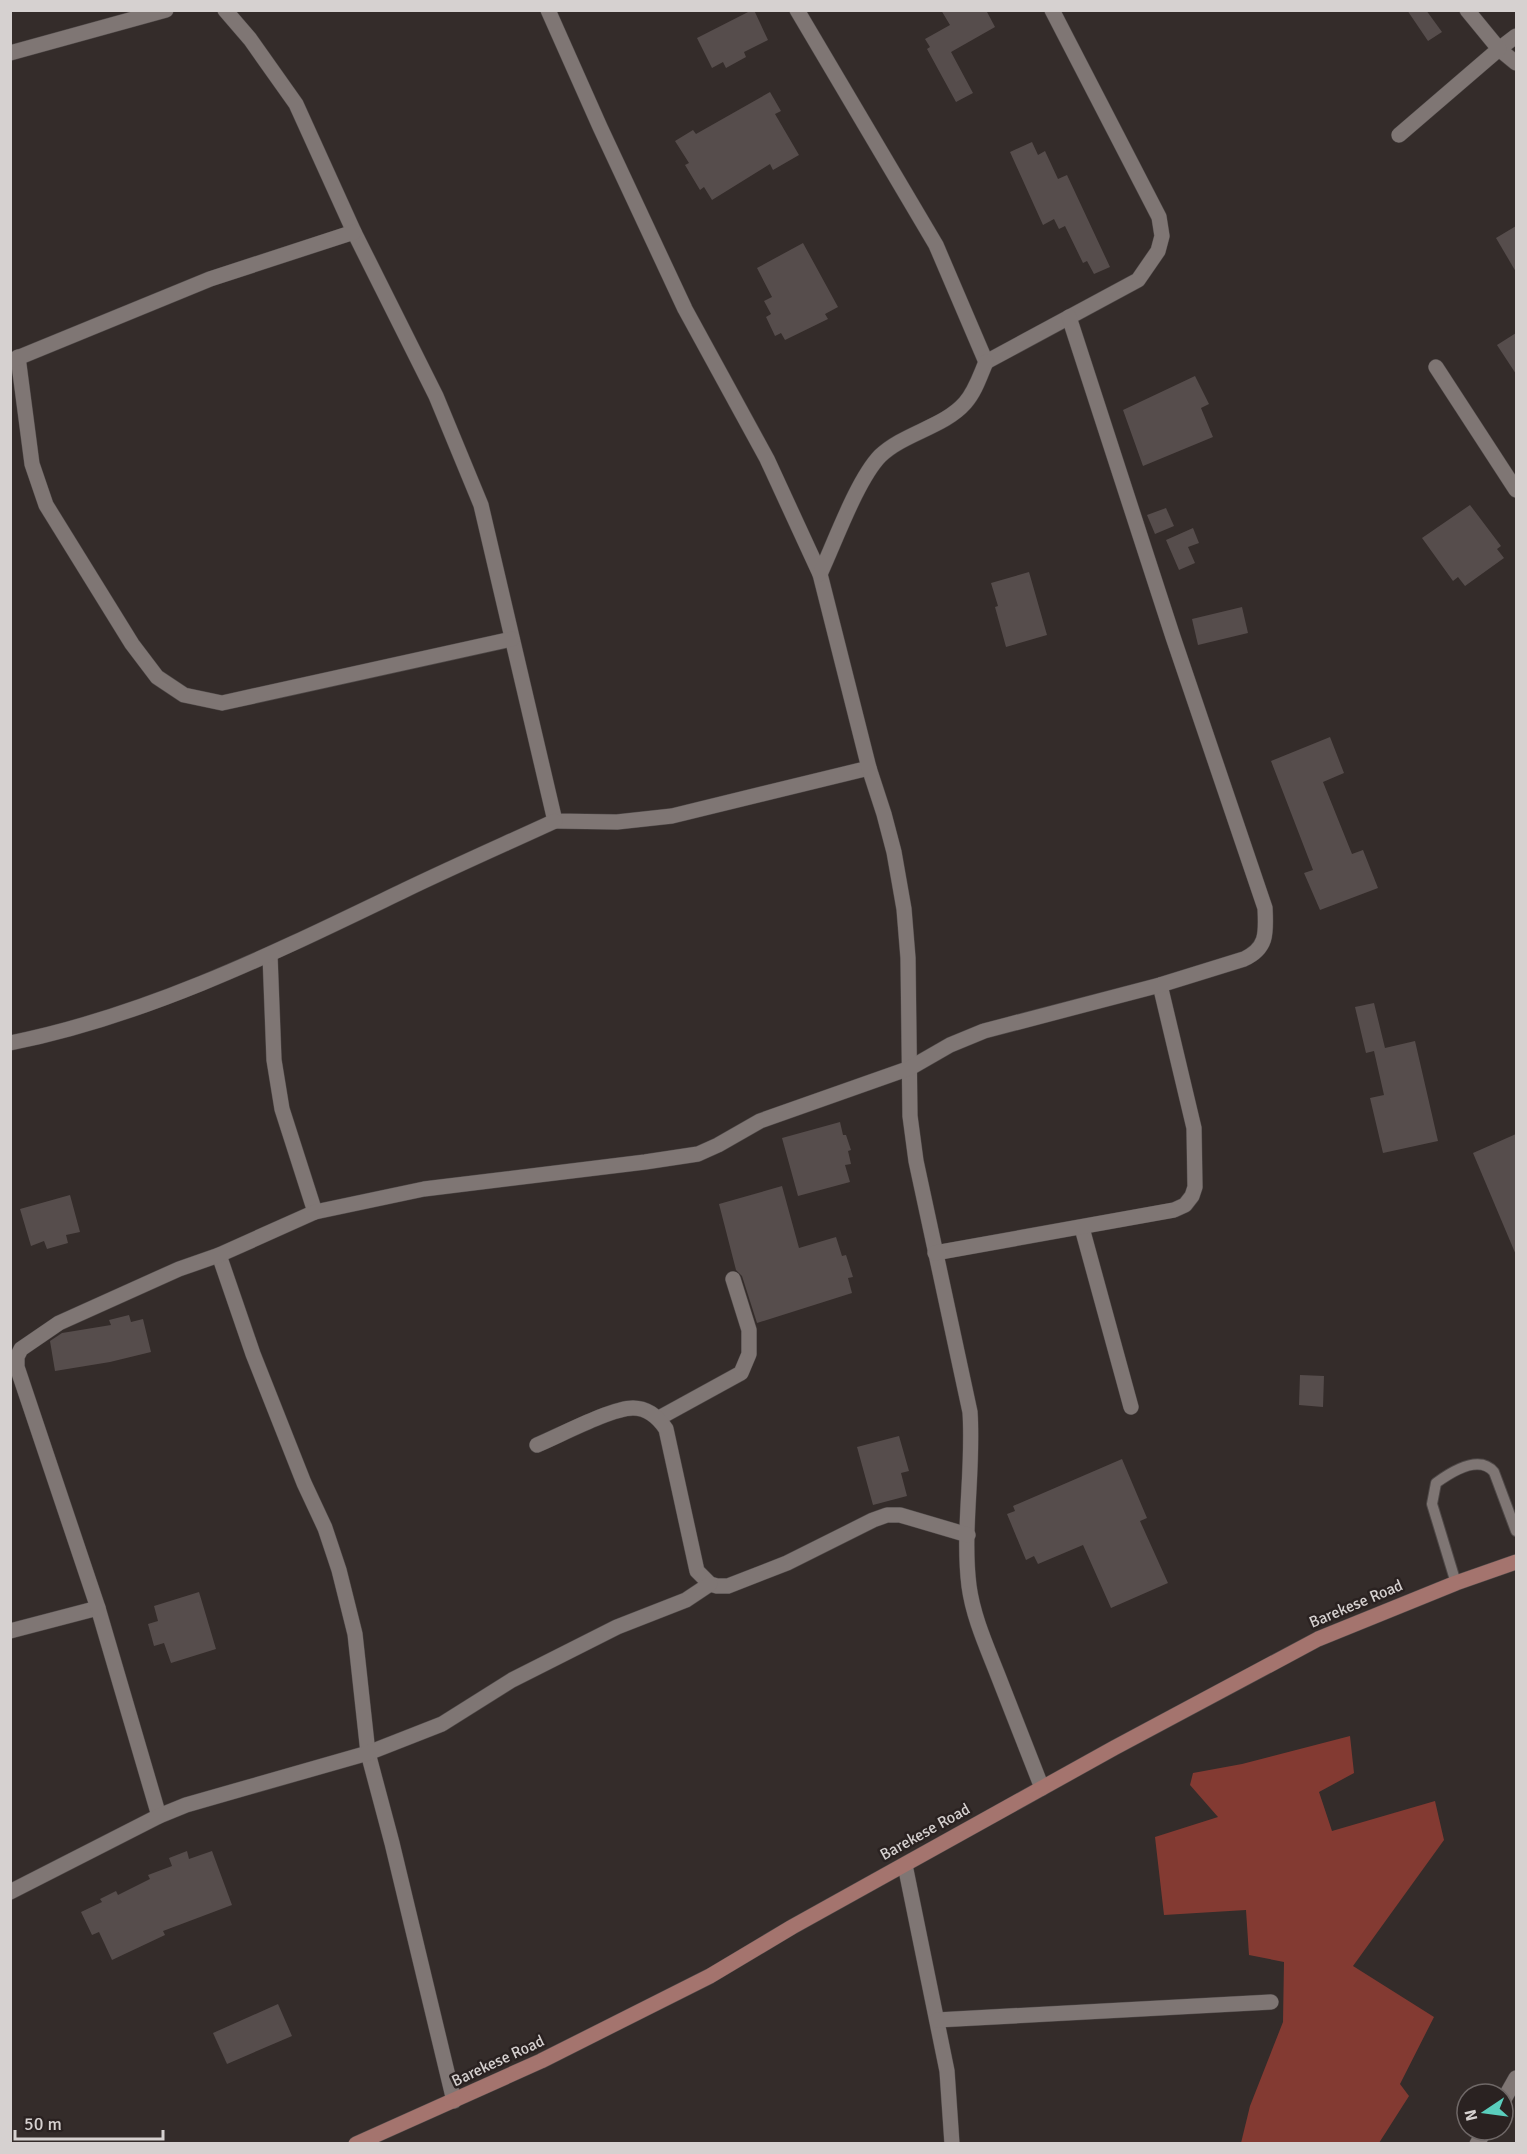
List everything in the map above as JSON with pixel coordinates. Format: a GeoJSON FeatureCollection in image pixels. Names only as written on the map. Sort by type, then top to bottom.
{"type":"FeatureCollection","features":[{"type":"Feature","properties":{"kind":"main road","name":"Barekese Road"},"geometry":{"type":"LineString","coordinates":[[356,2144],[550,2057],[710,1976],[792,1927],[1042,1788],[1318,1639],[1456,1582],[1516,1562]]}},
{"type":"Feature","properties":{"kind":"street"},"geometry":{"type":"LineString","coordinates":[[10,53],[166,10]]}},
{"type":"Feature","properties":{"kind":"street"},"geometry":{"type":"LineString","coordinates":[[225,10],[250,39],[296,104],[354,232],[436,396],[481,506],[555,821]]}},
{"type":"Feature","properties":{"kind":"street"},"geometry":{"type":"LineString","coordinates":[[548,10],[685,309],[767,459],[820,574],[869,768],[894,852],[904,909],[908,958],[909,1116],[935,1253],[970,1412],[972,1442],[968,1535],[969,1587],[978,1622],[1042,1788]]}},
{"type":"Feature","properties":{"kind":"street"},"geometry":{"type":"LineString","coordinates":[[797,10],[936,245],[986,363]]}},
{"type":"Feature","properties":{"kind":"street"},"geometry":{"type":"LineString","coordinates":[[820,574],[864,478],[880,457],[895,444],[952,414],[964,405],[971,396],[986,363],[1138,280],[1158,251],[1162,236],[1159,217],[1052,10]]}},
{"type":"Feature","properties":{"kind":"street"},"geometry":{"type":"LineString","coordinates":[[1467,10],[1499,49],[1516,63]]}},
{"type":"Feature","properties":{"kind":"street"},"geometry":{"type":"LineString","coordinates":[[1399,135],[1516,36]]}},
{"type":"Feature","properties":{"kind":"street"},"geometry":{"type":"LineString","coordinates":[[354,232],[210,279],[14,359],[32,464],[46,505],[132,644],[157,677],[184,695],[222,703],[512,639]]}},
{"type":"Feature","properties":{"kind":"street"},"geometry":{"type":"LineString","coordinates":[[159,1816],[98,1608],[17,1366],[17,1356],[27,1343],[59,1323],[179,1269],[219,1255],[315,1212],[424,1189],[698,1154],[760,1121],[910,1068],[984,1031],[1160,985],[1244,959],[1256,954],[1263,945],[1266,927],[1265,908],[1173,637],[1069,317]]}},
{"type":"Feature","properties":{"kind":"street"},"geometry":{"type":"LineString","coordinates":[[1436,367],[1516,490]]}},
{"type":"Feature","properties":{"kind":"street"},"geometry":{"type":"LineString","coordinates":[[10,1043],[60,1033],[106,1019],[270,955],[555,821],[617,822],[672,816],[869,768]]}},
{"type":"Feature","properties":{"kind":"street"},"geometry":{"type":"LineString","coordinates":[[270,955],[275,1070],[282,1109],[315,1212]]}},
{"type":"Feature","properties":{"kind":"street"},"geometry":{"type":"LineString","coordinates":[[935,1253],[1082,1228],[1174,1210],[1185,1205],[1196,1187],[1194,1128],[1160,985]]}},
{"type":"Feature","properties":{"kind":"street"},"geometry":{"type":"LineString","coordinates":[[1082,1228],[1131,1407]]}},
{"type":"Feature","properties":{"kind":"street"},"geometry":{"type":"LineString","coordinates":[[219,1255],[253,1354],[304,1483],[325,1528],[339,1570],[355,1634],[368,1753],[395,1855],[454,2102]]}},
{"type":"Feature","properties":{"kind":"street"},"geometry":{"type":"LineString","coordinates":[[659,1418],[741,1373],[749,1354],[749,1330],[734,1279]]}},
{"type":"Feature","properties":{"kind":"street"},"geometry":{"type":"LineString","coordinates":[[537,1445],[617,1410],[633,1408],[647,1411],[659,1418],[666,1429],[697,1571],[710,1584],[717,1587],[728,1586],[787,1563],[887,1515],[900,1515],[968,1535]]}},
{"type":"Feature","properties":{"kind":"street"},"geometry":{"type":"LineString","coordinates":[[10,1892],[159,1816],[198,1802],[368,1753],[442,1724],[512,1680],[617,1628],[686,1600],[710,1584]]}},
{"type":"Feature","properties":{"kind":"street"},"geometry":{"type":"LineString","coordinates":[[10,1631],[98,1608]]}},
{"type":"Feature","properties":{"kind":"street"},"geometry":{"type":"LineString","coordinates":[[905,1864],[947,2071],[952,2144]]}},
{"type":"Feature","properties":{"kind":"street"},"geometry":{"type":"LineString","coordinates":[[937,2020],[1271,2002]]}},
{"type":"Feature","properties":{"kind":"lane"},"geometry":{"type":"LineString","coordinates":[[1456,1582],[1432,1504],[1436,1483],[1450,1473],[1477,1464],[1489,1466],[1494,1472],[1516,1531]]}},
{"type":"Feature","properties":{"kind":"shaded area"},"geometry":{"type":"Polygon","coordinates":[[[1350,1736],[1354,1773],[1319,1792],[1332,1831],[1435,1801],[1444,1840],[1353,1966],[1434,2017],[1400,2084],[1409,2096],[1379,2143],[1241,2143],[1250,2106],[1283,2022],[1284,1962],[1249,1955],[1246,1910],[1164,1915],[1155,1837],[1218,1817],[1190,1785],[1193,1773],[1242,1764],[1350,1736]]]}},
{"type":"Feature","properties":{"kind":"building"},"geometry":{"type":"Polygon","coordinates":[[[752,10],[768,40],[744,52],[746,57],[726,68],[723,62],[712,68],[697,38],[752,10]]]}},
{"type":"Feature","properties":{"kind":"building"},"geometry":{"type":"Polygon","coordinates":[[[941,10],[986,10],[995,27],[951,52],[973,93],[956,102],[927,49],[930,47],[925,39],[950,25],[941,10]]]}},
{"type":"Feature","properties":{"kind":"building"},"geometry":{"type":"Polygon","coordinates":[[[1407,10],[1426,10],[1442,32],[1428,41],[1407,10]]]}},
{"type":"Feature","properties":{"kind":"building"},"geometry":{"type":"Polygon","coordinates":[[[770,92],[781,111],[775,114],[799,155],[773,170],[770,164],[712,200],[704,187],[700,190],[685,165],[689,163],[675,141],[693,130],[696,134],[770,92]]]}},
{"type":"Feature","properties":{"kind":"building"},"geometry":{"type":"Polygon","coordinates":[[[1032,142],[1038,155],[1045,151],[1058,179],[1067,175],[1110,267],[1094,274],[1087,261],[1083,263],[1065,226],[1059,229],[1054,219],[1043,225],[1010,152],[1032,142]]]}},
{"type":"Feature","properties":{"kind":"building"},"geometry":{"type":"Polygon","coordinates":[[[1516,226],[1516,272],[1496,238],[1516,226]]]}},
{"type":"Feature","properties":{"kind":"building"},"geometry":{"type":"Polygon","coordinates":[[[803,243],[838,307],[825,314],[828,319],[785,340],[781,333],[775,336],[766,317],[771,314],[764,301],[772,297],[757,268],[803,243]]]}},
{"type":"Feature","properties":{"kind":"building"},"geometry":{"type":"Polygon","coordinates":[[[1516,333],[1516,374],[1497,345],[1516,333]]]}},
{"type":"Feature","properties":{"kind":"building"},"geometry":{"type":"Polygon","coordinates":[[[1195,376],[1209,404],[1201,408],[1213,437],[1143,466],[1123,410],[1195,376]]]}},
{"type":"Feature","properties":{"kind":"building"},"geometry":{"type":"Polygon","coordinates":[[[1470,505],[1501,546],[1497,549],[1504,558],[1465,586],[1458,577],[1453,581],[1422,538],[1470,505]]]}},
{"type":"Feature","properties":{"kind":"building"},"geometry":{"type":"Polygon","coordinates":[[[1166,508],[1174,526],[1155,534],[1147,515],[1166,508]]]}},
{"type":"Feature","properties":{"kind":"building"},"geometry":{"type":"Polygon","coordinates":[[[1193,528],[1199,543],[1188,547],[1195,563],[1179,570],[1166,540],[1193,528]]]}},
{"type":"Feature","properties":{"kind":"building"},"geometry":{"type":"Polygon","coordinates":[[[1029,572],[1047,635],[1006,647],[991,583],[1029,572]]]}},
{"type":"Feature","properties":{"kind":"building"},"geometry":{"type":"Polygon","coordinates":[[[1242,607],[1248,633],[1198,645],[1192,619],[1242,607]]]}},
{"type":"Feature","properties":{"kind":"building"},"geometry":{"type":"Polygon","coordinates":[[[1330,737],[1344,773],[1323,782],[1352,854],[1363,850],[1378,888],[1320,910],[1304,873],[1313,870],[1271,761],[1330,737]]]}},
{"type":"Feature","properties":{"kind":"building"},"geometry":{"type":"Polygon","coordinates":[[[1374,1003],[1385,1048],[1415,1041],[1438,1141],[1383,1153],[1370,1098],[1384,1095],[1374,1051],[1366,1053],[1355,1007],[1374,1003]]]}},
{"type":"Feature","properties":{"kind":"building"},"geometry":{"type":"Polygon","coordinates":[[[840,1122],[843,1135],[846,1135],[851,1150],[848,1151],[851,1164],[845,1165],[850,1182],[798,1196],[782,1138],[840,1122]]]}},
{"type":"Feature","properties":{"kind":"building"},"geometry":{"type":"Polygon","coordinates":[[[1516,1134],[1516,1255],[1473,1153],[1516,1134]]]}},
{"type":"Feature","properties":{"kind":"building"},"geometry":{"type":"Polygon","coordinates":[[[782,1186],[799,1248],[836,1237],[842,1256],[846,1255],[853,1277],[848,1278],[852,1293],[757,1323],[742,1276],[736,1270],[719,1204],[782,1186]]]}},
{"type":"Feature","properties":{"kind":"building"},"geometry":{"type":"Polygon","coordinates":[[[70,1195],[80,1232],[66,1235],[68,1243],[47,1249],[44,1241],[31,1246],[20,1209],[70,1195]]]}},
{"type":"Feature","properties":{"kind":"building"},"geometry":{"type":"Polygon","coordinates":[[[129,1315],[131,1322],[143,1319],[151,1352],[110,1362],[55,1371],[50,1341],[62,1333],[111,1325],[109,1320],[129,1315]]]}},
{"type":"Feature","properties":{"kind":"building"},"geometry":{"type":"Polygon","coordinates":[[[1300,1375],[1324,1376],[1323,1407],[1299,1405],[1300,1375]]]}},
{"type":"Feature","properties":{"kind":"building"},"geometry":{"type":"Polygon","coordinates":[[[899,1436],[909,1471],[901,1473],[907,1496],[873,1505],[857,1447],[899,1436]]]}},
{"type":"Feature","properties":{"kind":"building"},"geometry":{"type":"Polygon","coordinates":[[[1122,1459],[1147,1518],[1140,1521],[1168,1583],[1111,1608],[1083,1545],[1038,1564],[1034,1556],[1026,1560],[1007,1514],[1015,1511],[1013,1506],[1122,1459]]]}},
{"type":"Feature","properties":{"kind":"building"},"geometry":{"type":"Polygon","coordinates":[[[199,1592],[216,1649],[171,1663],[164,1643],[154,1646],[148,1624],[158,1621],[154,1606],[199,1592]]]}},
{"type":"Feature","properties":{"kind":"building"},"geometry":{"type":"Polygon","coordinates":[[[187,1851],[189,1859],[212,1851],[232,1905],[163,1931],[165,1935],[112,1960],[99,1932],[92,1935],[81,1912],[102,1902],[100,1899],[116,1891],[118,1895],[150,1879],[148,1875],[172,1866],[169,1858],[187,1851]]]}},
{"type":"Feature","properties":{"kind":"building"},"geometry":{"type":"Polygon","coordinates":[[[278,2004],[292,2036],[227,2064],[213,2033],[278,2004]]]}}]}
